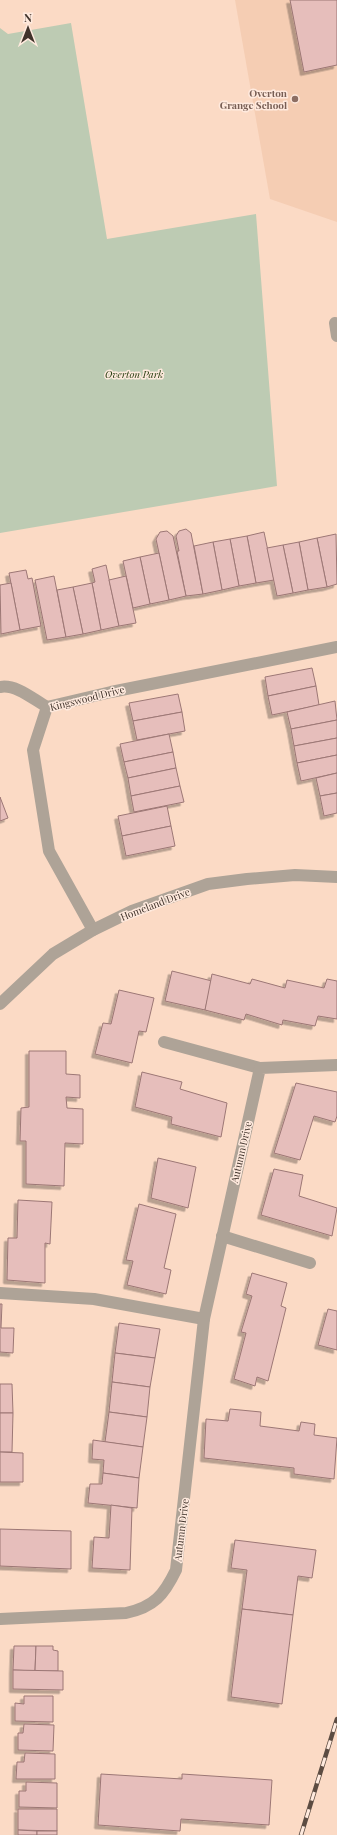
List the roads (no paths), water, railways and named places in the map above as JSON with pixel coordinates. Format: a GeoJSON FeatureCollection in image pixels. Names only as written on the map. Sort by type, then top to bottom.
{"type":"FeatureCollection","features":[{"type":"Feature","properties":{"kind":"street"},"geometry":{"type":"LineString","coordinates":[[335,324],[337,336]]}},
{"type":"Feature","properties":{"kind":"street","name":"Kingswood Drive"},"geometry":{"type":"LineString","coordinates":[[93,930],[48,851],[32,750],[47,707],[110,692],[337,647]]}},
{"type":"Feature","properties":{"kind":"street"},"geometry":{"type":"LineString","coordinates":[[0,687],[4,686],[19,690],[47,707]]}},
{"type":"Feature","properties":{"kind":"street","name":"Homeland Drive"},"geometry":{"type":"LineString","coordinates":[[0,1004],[53,954],[93,930],[132,911],[208,884],[295,875],[337,877]]}},
{"type":"Feature","properties":{"kind":"street"},"geometry":{"type":"LineString","coordinates":[[164,1042],[260,1068],[337,1065]]}},
{"type":"Feature","properties":{"kind":"street","name":"Autumn Drive"},"geometry":{"type":"LineString","coordinates":[[0,1619],[126,1613],[138,1610],[154,1603],[167,1588],[176,1570],[204,1319],[260,1068]]}},
{"type":"Feature","properties":{"kind":"street"},"geometry":{"type":"LineString","coordinates":[[222,1236],[310,1263]]}},
{"type":"Feature","properties":{"kind":"street"},"geometry":{"type":"LineString","coordinates":[[0,1293],[94,1298],[204,1319]]}},
{"type":"Feature","properties":{"kind":"railway"},"geometry":{"type":"LineString","coordinates":[[301,1835],[337,1719]]}},
{"type":"Feature","properties":{"kind":"place","name":"Overton Grange School"},"geometry":{"type":"Point","coordinates":[295,99]}},
{"type":"Feature","properties":{"kind":"park label","name":"Overton Park"},"geometry":{"type":"Point","coordinates":[134,374]}}]}
